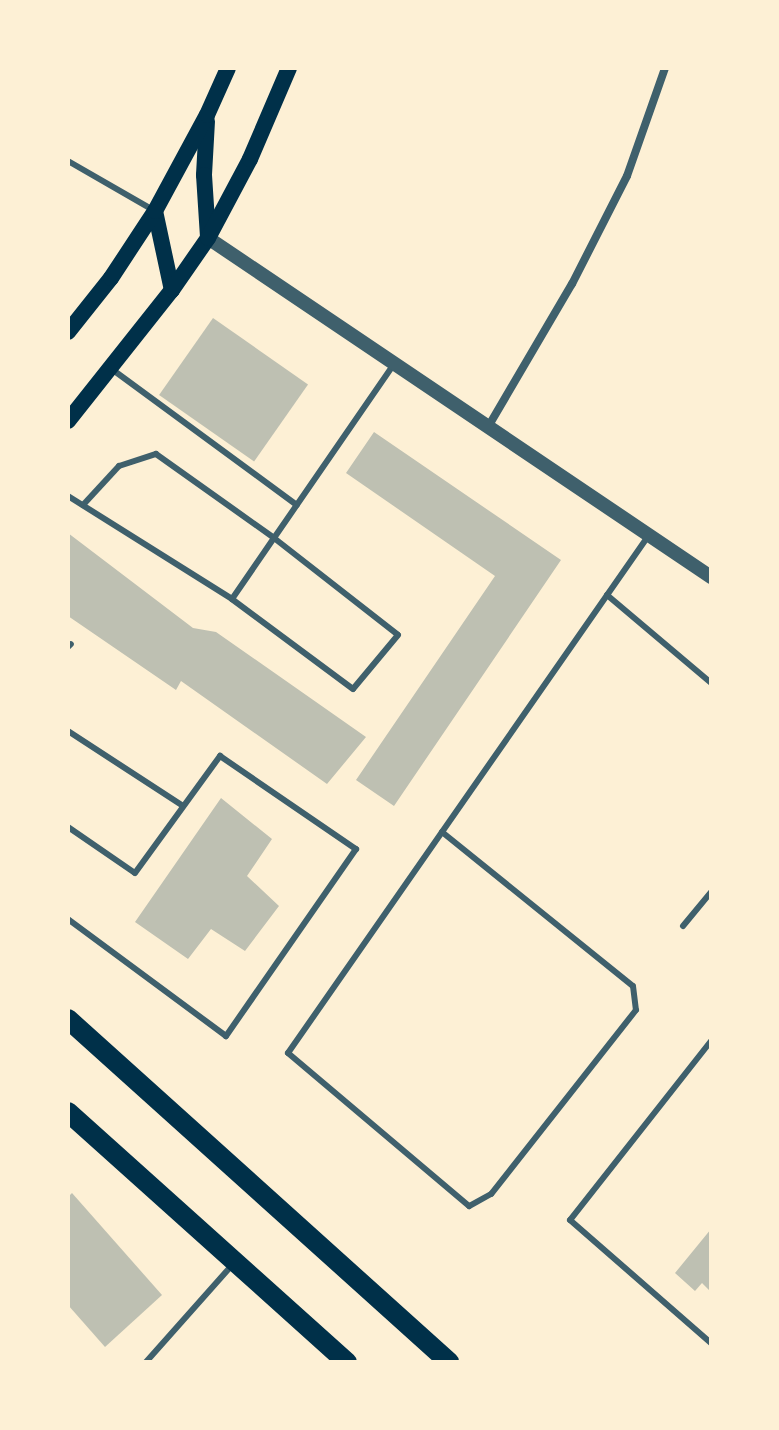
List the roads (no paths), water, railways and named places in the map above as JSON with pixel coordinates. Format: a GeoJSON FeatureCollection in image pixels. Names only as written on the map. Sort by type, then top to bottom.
{"type":"FeatureCollection","features":[{"type":"Feature","properties":{"kind":"main road"},"geometry":{"type":"LineString","coordinates":[[68,332],[111,278],[155,211],[207,115],[228,68]]}},
{"type":"Feature","properties":{"kind":"main road"},"geometry":{"type":"LineString","coordinates":[[68,421],[172,290],[208,238],[250,159],[289,68]]}},
{"type":"Feature","properties":{"kind":"main road"},"geometry":{"type":"LineString","coordinates":[[207,115],[204,175],[208,238]]}},
{"type":"Feature","properties":{"kind":"main road"},"geometry":{"type":"LineString","coordinates":[[155,211],[172,290]]}},
{"type":"Feature","properties":{"kind":"main road"},"geometry":{"type":"LineString","coordinates":[[68,1019],[449,1362]]}},
{"type":"Feature","properties":{"kind":"main road"},"geometry":{"type":"LineString","coordinates":[[68,1112],[347,1362]]}},
{"type":"Feature","properties":{"kind":"street"},"geometry":{"type":"LineString","coordinates":[[487,427],[572,284],[627,176],[665,68]]}},
{"type":"Feature","properties":{"kind":"street"},"geometry":{"type":"LineString","coordinates":[[208,238],[711,577]]}},
{"type":"Feature","properties":{"kind":"lane"},"geometry":{"type":"LineString","coordinates":[[68,161],[155,211]]}},
{"type":"Feature","properties":{"kind":"lane"},"geometry":{"type":"LineString","coordinates":[[232,599],[394,364]]}},
{"type":"Feature","properties":{"kind":"lane"},"geometry":{"type":"LineString","coordinates":[[110,368],[297,505]]}},
{"type":"Feature","properties":{"kind":"lane"},"geometry":{"type":"LineString","coordinates":[[68,496],[232,599],[353,689],[398,635],[274,538],[156,454],[119,466],[83,505]]}},
{"type":"Feature","properties":{"kind":"lane"},"geometry":{"type":"LineString","coordinates":[[442,832],[633,986],[636,1010],[491,1194],[469,1206],[288,1053],[607,595],[649,535]]}},
{"type":"Feature","properties":{"kind":"lane"},"geometry":{"type":"LineString","coordinates":[[607,595],[711,683]]}},
{"type":"Feature","properties":{"kind":"lane"},"geometry":{"type":"LineString","coordinates":[[68,731],[183,806]]}},
{"type":"Feature","properties":{"kind":"lane"},"geometry":{"type":"LineString","coordinates":[[68,827],[135,873],[220,756],[356,849],[226,1036],[68,919]]}},
{"type":"Feature","properties":{"kind":"lane"},"geometry":{"type":"LineString","coordinates":[[683,926],[711,892]]}},
{"type":"Feature","properties":{"kind":"lane"},"geometry":{"type":"LineString","coordinates":[[711,1041],[570,1220],[711,1343]]}},
{"type":"Feature","properties":{"kind":"lane"},"geometry":{"type":"LineString","coordinates":[[146,1362],[234,1262]]}}]}
